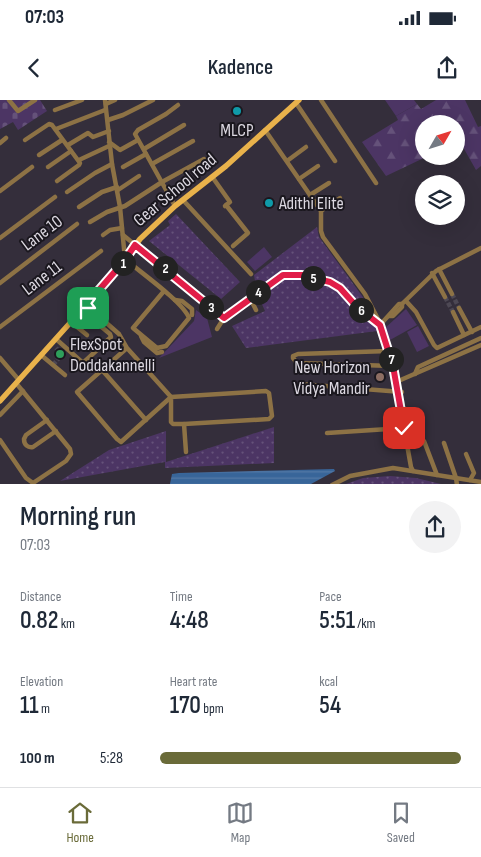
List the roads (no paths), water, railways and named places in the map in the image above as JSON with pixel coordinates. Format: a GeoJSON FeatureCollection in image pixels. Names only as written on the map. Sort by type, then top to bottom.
{"type":"FeatureCollection","features":[{"type":"Feature","properties":{"kind":"main road","name":"Gear School road"},"geometry":{"type":"LineString","coordinates":[[0,400],[41,355],[54,344],[125,260],[140,239],[175,206],[213,178],[297,101]]}},
{"type":"Feature","properties":{"kind":"street"},"geometry":{"type":"LineString","coordinates":[[9,100],[18,111],[35,100]]}},
{"type":"Feature","properties":{"kind":"street"},"geometry":{"type":"LineString","coordinates":[[55,110],[82,100]]}},
{"type":"Feature","properties":{"kind":"street"},"geometry":{"type":"LineString","coordinates":[[115,100],[105,102],[112,164],[118,188],[125,260],[164,291],[175,300],[187,312],[189,318],[166,346],[157,348],[133,328],[164,291]]}},
{"type":"Feature","properties":{"kind":"street"},"geometry":{"type":"LineString","coordinates":[[108,120],[124,115],[153,100]]}},
{"type":"Feature","properties":{"kind":"street"},"geometry":{"type":"LineString","coordinates":[[321,100],[376,183]]}},
{"type":"Feature","properties":{"kind":"street"},"geometry":{"type":"LineString","coordinates":[[297,101],[335,161]]}},
{"type":"Feature","properties":{"kind":"street"},"geometry":{"type":"LineString","coordinates":[[175,206],[136,134],[138,130],[178,105]]}},
{"type":"Feature","properties":{"kind":"street"},"geometry":{"type":"LineString","coordinates":[[56,129],[106,110]]}},
{"type":"Feature","properties":{"kind":"street"},"geometry":{"type":"LineString","coordinates":[[25,140],[49,124],[56,129],[62,140],[79,160],[79,165],[57,181]]}},
{"type":"Feature","properties":{"kind":"street"},"geometry":{"type":"LineString","coordinates":[[123,168],[184,125]]}},
{"type":"Feature","properties":{"kind":"street"},"geometry":{"type":"LineString","coordinates":[[265,130],[321,211],[323,237],[368,299],[380,325],[400,392],[404,428],[413,471]]}},
{"type":"Feature","properties":{"kind":"street"},"geometry":{"type":"LineString","coordinates":[[68,145],[88,133],[93,137],[109,131]]}},
{"type":"Feature","properties":{"kind":"street"},"geometry":{"type":"LineString","coordinates":[[0,143],[6,138]]}},
{"type":"Feature","properties":{"kind":"street"},"geometry":{"type":"LineString","coordinates":[[39,155],[62,140]]}},
{"type":"Feature","properties":{"kind":"street"},"geometry":{"type":"LineString","coordinates":[[109,144],[120,150],[138,140]]}},
{"type":"Feature","properties":{"kind":"street"},"geometry":{"type":"LineString","coordinates":[[152,164],[193,141]]}},
{"type":"Feature","properties":{"kind":"street"},"geometry":{"type":"LineString","coordinates":[[79,160],[109,144]]}},
{"type":"Feature","properties":{"kind":"street"},"geometry":{"type":"LineString","coordinates":[[287,161],[306,148]]}},
{"type":"Feature","properties":{"kind":"street"},"geometry":{"type":"LineString","coordinates":[[48,167],[71,151]]}},
{"type":"Feature","properties":{"kind":"street"},"geometry":{"type":"LineString","coordinates":[[90,222],[125,206],[162,182],[204,159]]}},
{"type":"Feature","properties":{"kind":"street"},"geometry":{"type":"LineString","coordinates":[[67,192],[112,164]]}},
{"type":"Feature","properties":{"kind":"street"},"geometry":{"type":"LineString","coordinates":[[299,179],[318,166]]}},
{"type":"Feature","properties":{"kind":"street"},"geometry":{"type":"LineString","coordinates":[[0,191],[32,167]]}},
{"type":"Feature","properties":{"kind":"street"},"geometry":{"type":"LineString","coordinates":[[79,207],[102,192],[124,187],[139,176]]}},
{"type":"Feature","properties":{"kind":"street"},"geometry":{"type":"LineString","coordinates":[[213,178],[230,202],[225,206],[248,233],[232,246]]}},
{"type":"Feature","properties":{"kind":"street"},"geometry":{"type":"LineString","coordinates":[[310,195],[329,183]]}},
{"type":"Feature","properties":{"kind":"street"},"geometry":{"type":"LineString","coordinates":[[0,238],[55,197]]}},
{"type":"Feature","properties":{"kind":"street"},"geometry":{"type":"LineString","coordinates":[[321,211],[340,198]]}},
{"type":"Feature","properties":{"kind":"street"},"geometry":{"type":"LineString","coordinates":[[183,200],[250,274]]}},
{"type":"Feature","properties":{"kind":"street","name":"Lane 10"},"geometry":{"type":"LineString","coordinates":[[0,282],[77,224]]}},
{"type":"Feature","properties":{"kind":"street"},"geometry":{"type":"LineString","coordinates":[[103,234],[110,230],[122,228]]}},
{"type":"Feature","properties":{"kind":"street"},"geometry":{"type":"LineString","coordinates":[[123,235],[224,318]]}},
{"type":"Feature","properties":{"kind":"street"},"geometry":{"type":"LineString","coordinates":[[380,325],[390,316],[393,316],[432,274],[481,248]]}},
{"type":"Feature","properties":{"kind":"street","name":"Lane 11"},"geometry":{"type":"LineString","coordinates":[[0,327],[101,251]]}},
{"type":"Feature","properties":{"kind":"street"},"geometry":{"type":"LineString","coordinates":[[439,269],[452,294]]}},
{"type":"Feature","properties":{"kind":"street"},"geometry":{"type":"LineString","coordinates":[[432,274],[445,297]]}},
{"type":"Feature","properties":{"kind":"street"},"geometry":{"type":"LineString","coordinates":[[217,329],[224,318],[283,275],[302,275],[330,282],[340,288],[356,306],[380,325]]}},
{"type":"Feature","properties":{"kind":"street"},"geometry":{"type":"LineString","coordinates":[[250,298],[256,310]]}},
{"type":"Feature","properties":{"kind":"street"},"geometry":{"type":"LineString","coordinates":[[175,300],[182,301],[192,309],[192,315]]}},
{"type":"Feature","properties":{"kind":"street"},"geometry":{"type":"LineString","coordinates":[[404,302],[416,312],[437,348],[481,328]]}},
{"type":"Feature","properties":{"kind":"street"},"geometry":{"type":"LineString","coordinates":[[54,344],[83,363],[111,337],[83,308]]}},
{"type":"Feature","properties":{"kind":"street"},"geometry":{"type":"LineString","coordinates":[[83,308],[119,334],[127,348],[171,397],[170,412],[172,424],[269,419],[272,416],[269,393],[266,391],[171,397],[121,442],[92,414],[77,392],[127,348]]}},
{"type":"Feature","properties":{"kind":"street"},"geometry":{"type":"LineString","coordinates":[[459,308],[472,332]]}},
{"type":"Feature","properties":{"kind":"street"},"geometry":{"type":"LineString","coordinates":[[452,312],[464,335]]}},
{"type":"Feature","properties":{"kind":"street"},"geometry":{"type":"LineString","coordinates":[[71,322],[87,335]]}},
{"type":"Feature","properties":{"kind":"street"},"geometry":{"type":"LineString","coordinates":[[141,335],[144,342],[157,353],[162,352]]}},
{"type":"Feature","properties":{"kind":"street"},"geometry":{"type":"LineString","coordinates":[[415,374],[418,367],[481,338]]}},
{"type":"Feature","properties":{"kind":"street"},"geometry":{"type":"LineString","coordinates":[[396,382],[481,345]]}},
{"type":"Feature","properties":{"kind":"street"},"geometry":{"type":"LineString","coordinates":[[388,351],[298,354],[293,356],[293,358],[297,363],[393,366]]}},
{"type":"Feature","properties":{"kind":"street"},"geometry":{"type":"LineString","coordinates":[[41,355],[66,375]]}},
{"type":"Feature","properties":{"kind":"street"},"geometry":{"type":"LineString","coordinates":[[0,358],[23,391],[70,449],[71,454],[66,460],[36,482],[31,482],[26,478],[0,440]]}},
{"type":"Feature","properties":{"kind":"street"},"geometry":{"type":"LineString","coordinates":[[102,370],[146,420]]}},
{"type":"Feature","properties":{"kind":"street"},"geometry":{"type":"LineString","coordinates":[[300,384],[400,392]]}},
{"type":"Feature","properties":{"kind":"street"},"geometry":{"type":"LineString","coordinates":[[0,415],[23,391]]}},
{"type":"Feature","properties":{"kind":"street"},"geometry":{"type":"LineString","coordinates":[[161,408],[170,412]]}},
{"type":"Feature","properties":{"kind":"street"},"geometry":{"type":"LineString","coordinates":[[47,420],[26,436],[25,444],[33,448],[56,431]]}},
{"type":"Feature","properties":{"kind":"street"},"geometry":{"type":"LineString","coordinates":[[404,428],[409,423]]}},
{"type":"Feature","properties":{"kind":"street"},"geometry":{"type":"LineString","coordinates":[[184,424],[186,452]]}},
{"type":"Feature","properties":{"kind":"street"},"geometry":{"type":"LineString","coordinates":[[327,433],[404,428],[411,432]]}},
{"type":"Feature","properties":{"kind":"street"},"geometry":{"type":"LineString","coordinates":[[424,440],[437,475]]}},
{"type":"Feature","properties":{"kind":"street"},"geometry":{"type":"LineString","coordinates":[[444,443],[457,484]]}},
{"type":"Feature","properties":{"kind":"street"},"geometry":{"type":"LineString","coordinates":[[466,454],[474,473],[470,480]]}},
{"type":"Feature","properties":{"kind":"street"},"geometry":{"type":"LineString","coordinates":[[332,484],[350,476],[393,468],[481,482]]}},
{"type":"Feature","properties":{"kind":"water"},"geometry":{"type":"Polygon","coordinates":[[[334,469],[335,471],[311,484],[170,484],[172,474],[179,473],[334,469]]]}},
{"type":"Feature","properties":{"kind":"tunnel"},"geometry":{"type":"LineString","coordinates":[[452,294],[459,308]]}},
{"type":"Feature","properties":{"kind":"tunnel"},"geometry":{"type":"LineString","coordinates":[[445,297],[453,312]]}},
{"type":"Feature","properties":{"kind":"tunnel"},"geometry":{"type":"LineString","coordinates":[[53,365],[62,354],[56,348]]}},
{"type":"Feature","properties":{"kind":"place","name":"MLCP"},"geometry":{"type":"Point","coordinates":[237,111]}},
{"type":"Feature","properties":{"kind":"place","name":"Adithi Elite"},"geometry":{"type":"Point","coordinates":[269,203]}},
{"type":"Feature","properties":{"kind":"place","name":"FlexSpot Doddakannelli"},"geometry":{"type":"Point","coordinates":[60,354]}},
{"type":"Feature","properties":{"kind":"place","name":"New Horizon Vidya Mandir"},"geometry":{"type":"Point","coordinates":[380,377]}}]}
